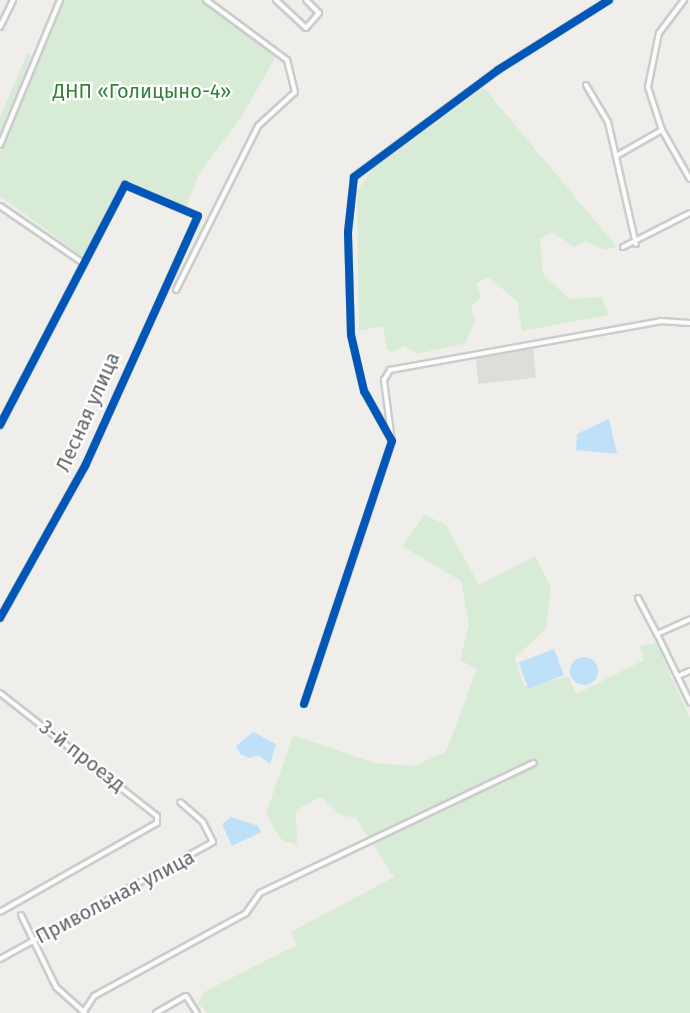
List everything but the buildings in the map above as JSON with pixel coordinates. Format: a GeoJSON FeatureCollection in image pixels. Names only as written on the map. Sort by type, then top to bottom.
{"type":"FeatureCollection","features":[{"type":"Feature","properties":{"kind":"street"},"geometry":{"type":"LineString","coordinates":[[0,27],[13,0]]}},
{"type":"Feature","properties":{"kind":"street"},"geometry":{"type":"LineString","coordinates":[[0,145],[60,0]]}},
{"type":"Feature","properties":{"kind":"street"},"geometry":{"type":"LineString","coordinates":[[176,290],[258,126],[295,92],[287,60],[206,0]]}},
{"type":"Feature","properties":{"kind":"street"},"geometry":{"type":"LineString","coordinates":[[276,0],[306,28],[319,13],[306,0]]}},
{"type":"Feature","properties":{"kind":"street"},"geometry":{"type":"LineString","coordinates":[[392,441],[364,391],[351,334],[348,232],[354,177],[498,70],[609,0]]}},
{"type":"Feature","properties":{"kind":"street"},"geometry":{"type":"LineString","coordinates":[[684,0],[670,12],[649,61],[648,87],[662,130],[690,179]]}},
{"type":"Feature","properties":{"kind":"street"},"geometry":{"type":"LineString","coordinates":[[586,85],[608,122],[618,156],[636,244]]}},
{"type":"Feature","properties":{"kind":"street"},"geometry":{"type":"LineString","coordinates":[[618,156],[662,130]]}},
{"type":"Feature","properties":{"kind":"street","name":"Лесная улица"},"geometry":{"type":"LineString","coordinates":[[0,618],[85,466],[198,216],[125,185],[83,262]]}},
{"type":"Feature","properties":{"kind":"street"},"geometry":{"type":"LineString","coordinates":[[0,206],[83,262],[0,425]]}},
{"type":"Feature","properties":{"kind":"street"},"geometry":{"type":"LineString","coordinates":[[623,247],[636,244],[690,213]]}},
{"type":"Feature","properties":{"kind":"street"},"geometry":{"type":"LineString","coordinates":[[304,704],[392,441],[384,380],[390,370],[661,321],[690,323]]}},
{"type":"Feature","properties":{"kind":"street"},"geometry":{"type":"LineString","coordinates":[[638,598],[690,702]]}},
{"type":"Feature","properties":{"kind":"street"},"geometry":{"type":"LineString","coordinates":[[657,634],[690,619]]}},
{"type":"Feature","properties":{"kind":"street"},"geometry":{"type":"LineString","coordinates":[[678,676],[690,671]]}},
{"type":"Feature","properties":{"kind":"street","name":"3-й проезд"},"geometry":{"type":"LineString","coordinates":[[0,693],[157,816],[157,823],[1,910]]}},
{"type":"Feature","properties":{"kind":"street"},"geometry":{"type":"LineString","coordinates":[[21,915],[56,987],[84,1012],[94,996],[246,913],[260,893],[534,763]]}},
{"type":"Feature","properties":{"kind":"street","name":"Привольная улица"},"geometry":{"type":"LineString","coordinates":[[0,959],[213,842],[203,822],[180,802]]}},
{"type":"Feature","properties":{"kind":"street"},"geometry":{"type":"LineString","coordinates":[[156,1013],[186,996],[197,1013]]}},
{"type":"Feature","properties":{"kind":"shaded area"},"geometry":{"type":"Polygon","coordinates":[[[533,349],[536,378],[478,384],[475,355],[533,349]]]}},
{"type":"Feature","properties":{"kind":"green space","name":"ДНП «Голицыно-4»"},"geometry":{"type":"Polygon","coordinates":[[[62,0],[201,0],[276,56],[241,118],[199,174],[186,207],[123,180],[86,259],[0,196],[0,153],[62,0]]]}},
{"type":"Feature","properties":{"kind":"green space"},"geometry":{"type":"Polygon","coordinates":[[[27,54],[31,56],[0,139],[0,117],[27,54]]]}},
{"type":"Feature","properties":{"kind":"green space"},"geometry":{"type":"Polygon","coordinates":[[[484,88],[617,247],[605,250],[586,241],[575,247],[551,232],[540,239],[543,274],[569,299],[602,297],[608,315],[522,331],[517,301],[488,277],[476,284],[481,297],[471,307],[475,320],[466,343],[417,354],[405,346],[393,352],[387,350],[383,326],[359,331],[357,192],[371,170],[484,88]]]}},
{"type":"Feature","properties":{"kind":"green space"},"geometry":{"type":"Polygon","coordinates":[[[425,515],[446,525],[479,585],[535,556],[551,587],[546,628],[515,658],[524,686],[569,677],[576,694],[644,660],[640,646],[656,643],[690,718],[690,1013],[207,1013],[198,1003],[206,991],[297,945],[291,932],[394,877],[356,818],[341,815],[321,797],[296,810],[297,845],[282,840],[266,814],[293,735],[374,763],[414,766],[446,752],[477,669],[460,660],[469,625],[461,581],[402,546],[425,515]]]}},
{"type":"Feature","properties":{"kind":"water"},"geometry":{"type":"Polygon","coordinates":[[[609,419],[617,454],[576,450],[577,434],[609,419]]]}},
{"type":"Feature","properties":{"kind":"water"},"geometry":{"type":"Polygon","coordinates":[[[554,649],[564,675],[529,689],[519,663],[554,649]]]}},
{"type":"Feature","properties":{"kind":"water"},"geometry":{"type":"Polygon","coordinates":[[[584,657],[594,661],[598,671],[594,681],[584,685],[574,681],[570,671],[574,661],[584,657]]]}},
{"type":"Feature","properties":{"kind":"water"},"geometry":{"type":"Polygon","coordinates":[[[253,732],[276,744],[270,764],[258,755],[250,758],[240,754],[236,746],[253,732]]]}},
{"type":"Feature","properties":{"kind":"water"},"geometry":{"type":"Polygon","coordinates":[[[231,817],[258,826],[261,832],[232,846],[222,824],[231,817]]]}},
{"type":"Feature","properties":{"kind":"cycle path"},"geometry":{"type":"LineString","coordinates":[[304,704],[392,441],[364,391],[351,335],[348,232],[354,177],[498,70],[609,0]]}},
{"type":"Feature","properties":{"kind":"cycle path"},"geometry":{"type":"LineString","coordinates":[[0,425],[125,185],[198,216],[85,466],[0,618]]}}]}
